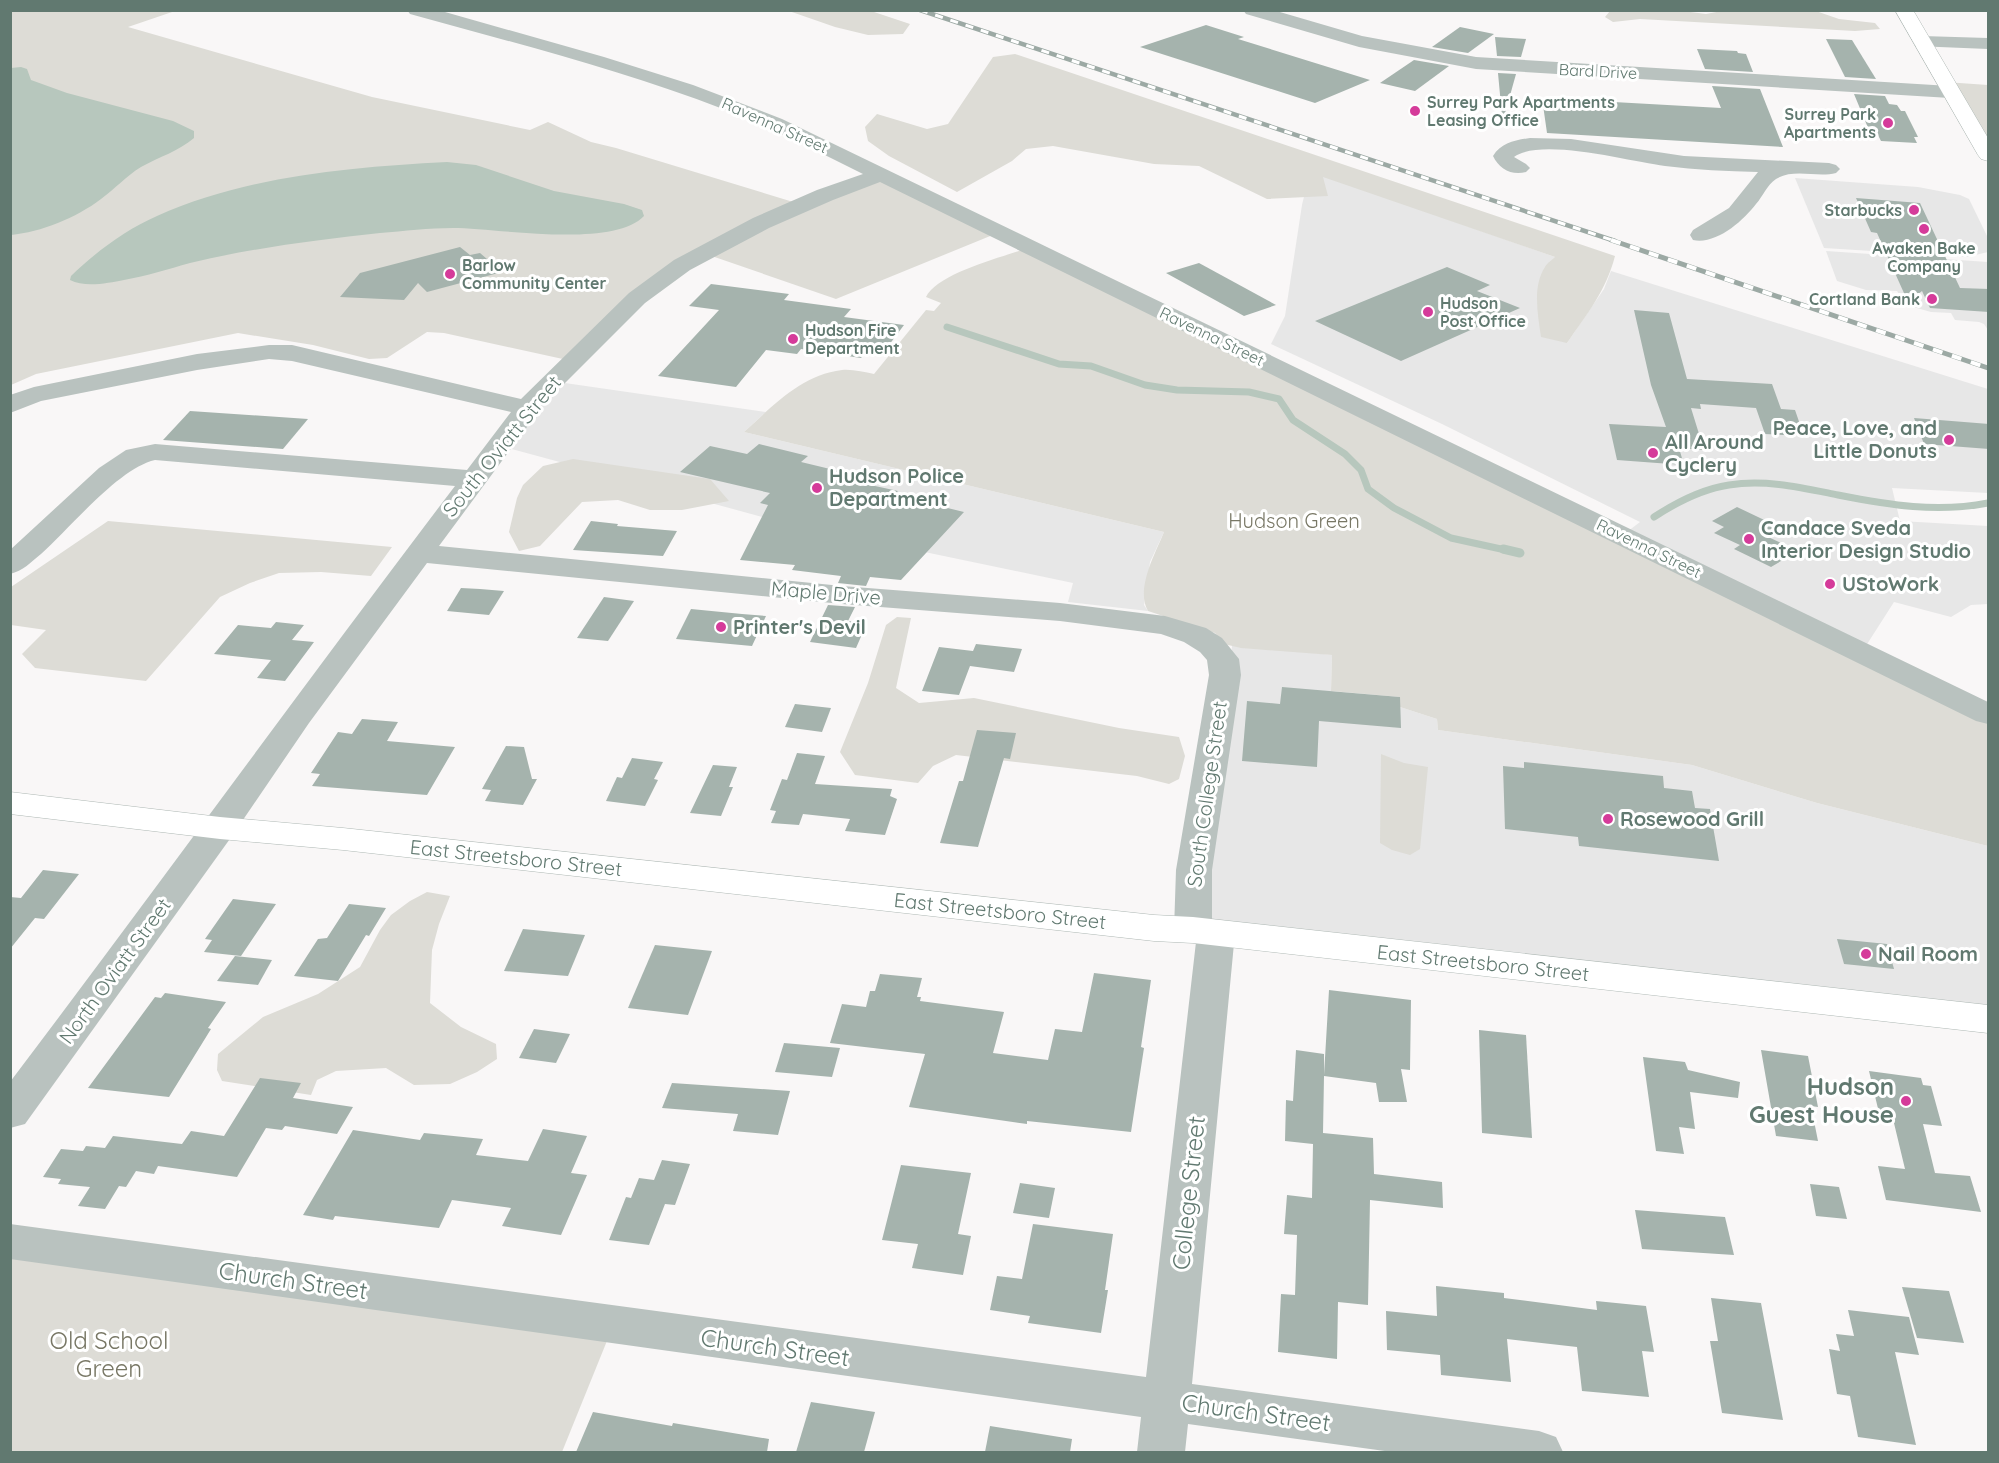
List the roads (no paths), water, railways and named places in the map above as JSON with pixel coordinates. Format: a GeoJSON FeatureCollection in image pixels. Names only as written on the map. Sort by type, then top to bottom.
{"type":"FeatureCollection","features":[{"type":"Feature","properties":{"kind":"main road"},"geometry":{"type":"LineString","coordinates":[[1904,10],[1989,155]]}},
{"type":"Feature","properties":{"kind":"main road","name":"East Streetsboro Street"},"geometry":{"type":"LineString","coordinates":[[10,803],[220,828],[344,839],[1989,1019]]}},
{"type":"Feature","properties":{"kind":"street","name":"Ravenna Street"},"geometry":{"type":"LineString","coordinates":[[416,10],[597,59],[718,99],[775,123],[1989,714]]}},
{"type":"Feature","properties":{"kind":"street","name":"Bard Drive"},"geometry":{"type":"LineString","coordinates":[[1252,10],[1359,41],[1476,63],[1950,92]]}},
{"type":"Feature","properties":{"kind":"street"},"geometry":{"type":"LineString","coordinates":[[1922,42],[1989,44]]}},
{"type":"Feature","properties":{"kind":"street"},"geometry":{"type":"LineString","coordinates":[[1515,171],[1561,144],[1672,161],[1829,169]]}},
{"type":"Feature","properties":{"kind":"street"},"geometry":{"type":"LineString","coordinates":[[1672,161],[1735,182],[1754,191]]}},
{"type":"Feature","properties":{"kind":"street"},"geometry":{"type":"LineString","coordinates":[[1701,235],[1728,220],[1742,207],[1757,184],[1772,172],[1786,167]]}},
{"type":"Feature","properties":{"kind":"street","name":"South Oviatt Street"},"geometry":{"type":"LineString","coordinates":[[220,828],[291,725],[474,479],[528,408],[587,345],[637,298],[682,265],[761,223],[822,196],[880,175]]}},
{"type":"Feature","properties":{"kind":"street"},"geometry":{"type":"LineString","coordinates":[[10,405],[45,393],[197,362],[269,352],[292,352],[528,408]]}},
{"type":"Feature","properties":{"kind":"street"},"geometry":{"type":"LineString","coordinates":[[10,565],[49,532],[109,474],[136,456],[155,452],[474,479]]}},
{"type":"Feature","properties":{"kind":"street","name":"Maple Drive"},"geometry":{"type":"LineString","coordinates":[[418,553],[842,596],[1060,612],[1165,625],[1195,634],[1211,645],[1223,659]]}},
{"type":"Feature","properties":{"kind":"street","name":"South College Street"},"geometry":{"type":"LineString","coordinates":[[1204,932],[1191,897],[1225,675],[1223,659]]}},
{"type":"Feature","properties":{"kind":"street","name":"North Oviatt Street"},"geometry":{"type":"LineString","coordinates":[[10,1113],[220,828]]}},
{"type":"Feature","properties":{"kind":"street","name":"College Street"},"geometry":{"type":"LineString","coordinates":[[1161,1452],[1204,932]]}},
{"type":"Feature","properties":{"kind":"street","name":"Church Street"},"geometry":{"type":"LineString","coordinates":[[10,1241],[1539,1452]]}},
{"type":"Feature","properties":{"kind":"waterway"},"geometry":{"type":"LineString","coordinates":[[947,327],[1059,364],[1091,366],[1145,385],[1177,390],[1249,392],[1279,399],[1293,420],[1345,454],[1361,470],[1368,489],[1394,508],[1451,538],[1510,551]]}},
{"type":"Feature","properties":{"kind":"waterway"},"geometry":{"type":"LineString","coordinates":[[1654,517],[1699,493],[1743,483],[1784,485],[1876,502],[1932,508],[1988,503]]}},
{"type":"Feature","properties":{"kind":"waterway"},"geometry":{"type":"LineString","coordinates":[[1503,549],[1520,553]]}},
{"type":"Feature","properties":{"kind":"railway"},"geometry":{"type":"LineString","coordinates":[[920,10],[1615,241]]}},
{"type":"Feature","properties":{"kind":"railway"},"geometry":{"type":"LineString","coordinates":[[1611,240],[1988,368]]}},
{"type":"Feature","properties":{"kind":"place","name":"Surrey Park Apartments Leasing Office"},"geometry":{"type":"Point","coordinates":[1415,111]}},
{"type":"Feature","properties":{"kind":"place","name":"Surrey Park Apartments"},"geometry":{"type":"Point","coordinates":[1888,123]}},
{"type":"Feature","properties":{"kind":"place","name":"Starbucks"},"geometry":{"type":"Point","coordinates":[1914,210]}},
{"type":"Feature","properties":{"kind":"place","name":"Awaken Bake Company"},"geometry":{"type":"Point","coordinates":[1924,229]}},
{"type":"Feature","properties":{"kind":"place","name":"Barlow Community Center"},"geometry":{"type":"Point","coordinates":[450,274]}},
{"type":"Feature","properties":{"kind":"place","name":"Cortland Bank"},"geometry":{"type":"Point","coordinates":[1932,299]}},
{"type":"Feature","properties":{"kind":"place","name":"Hudson Post Office"},"geometry":{"type":"Point","coordinates":[1428,312]}},
{"type":"Feature","properties":{"kind":"place","name":"Hudson Fire Department"},"geometry":{"type":"Point","coordinates":[793,339]}},
{"type":"Feature","properties":{"kind":"place","name":"Peace, Love, and Little Donuts"},"geometry":{"type":"Point","coordinates":[1949,440]}},
{"type":"Feature","properties":{"kind":"place","name":"All Around Cyclery"},"geometry":{"type":"Point","coordinates":[1653,453]}},
{"type":"Feature","properties":{"kind":"place","name":"Hudson Police Department"},"geometry":{"type":"Point","coordinates":[817,488]}},
{"type":"Feature","properties":{"kind":"place","name":"Candace Sveda Interior Design Studio"},"geometry":{"type":"Point","coordinates":[1749,539]}},
{"type":"Feature","properties":{"kind":"place","name":"UStoWork"},"geometry":{"type":"Point","coordinates":[1830,584]}},
{"type":"Feature","properties":{"kind":"place","name":"Printer's Devil"},"geometry":{"type":"Point","coordinates":[721,627]}},
{"type":"Feature","properties":{"kind":"place","name":"Rosewood Grill"},"geometry":{"type":"Point","coordinates":[1608,819]}},
{"type":"Feature","properties":{"kind":"place","name":"Nail Room"},"geometry":{"type":"Point","coordinates":[1866,954]}},
{"type":"Feature","properties":{"kind":"place","name":"Hudson Guest House"},"geometry":{"type":"Point","coordinates":[1906,1101]}},
{"type":"Feature","properties":{"kind":"park label","name":"Hudson Green"},"geometry":{"type":"Point","coordinates":[1294,521]}},
{"type":"Feature","properties":{"kind":"park label","name":"Old School Green"},"geometry":{"type":"Point","coordinates":[109,1355]}}]}
